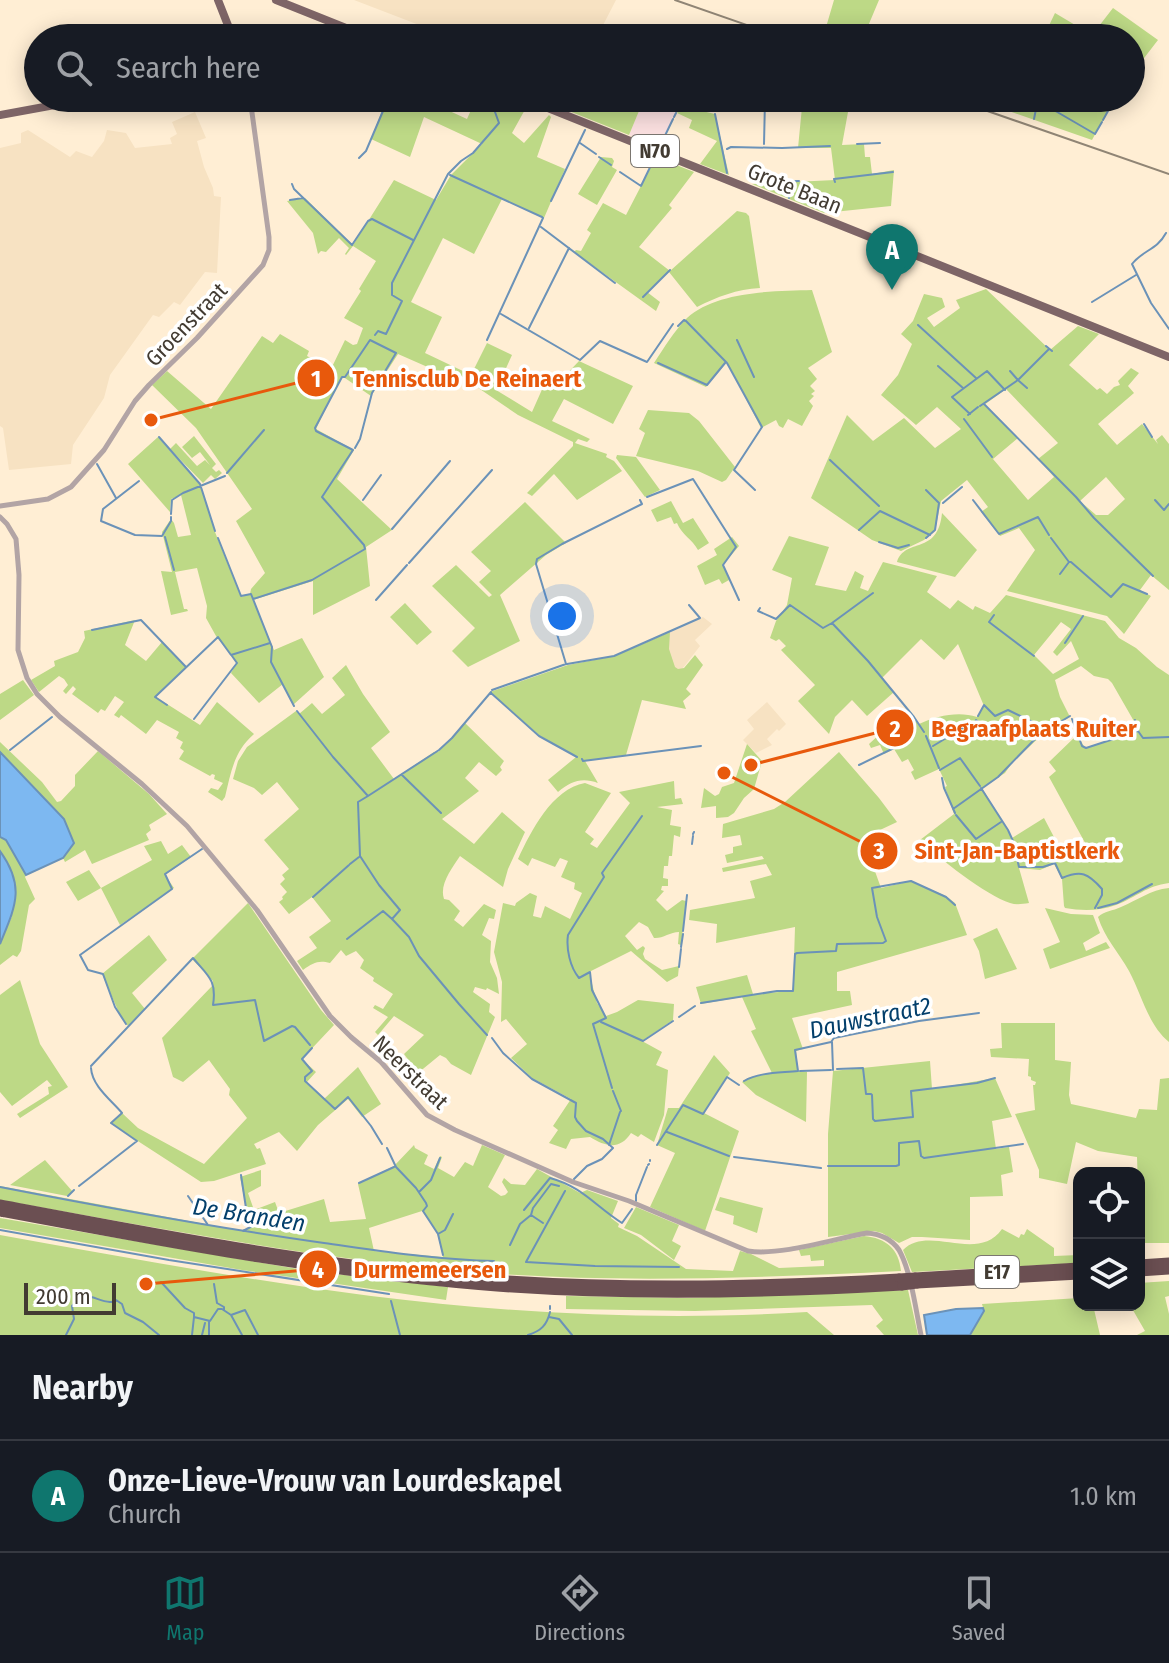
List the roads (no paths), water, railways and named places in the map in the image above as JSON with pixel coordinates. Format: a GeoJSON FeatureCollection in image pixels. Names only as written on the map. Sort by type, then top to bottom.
{"type":"FeatureCollection","features":[{"type":"Feature","properties":{"kind":"highway","name":"E17"},"geometry":{"type":"LineString","coordinates":[[0,1204],[253,1250],[484,1278],[654,1286],[901,1282],[1073,1268]]}},
{"type":"Feature","properties":{"kind":"highway","name":"E17"},"geometry":{"type":"LineString","coordinates":[[0,1212],[253,1258],[470,1285],[656,1293],[846,1289],[901,1282]]}},
{"type":"Feature","properties":{"kind":"highway"},"geometry":{"type":"LineString","coordinates":[[1145,1264],[1169,1262]]}},
{"type":"Feature","properties":{"kind":"highway"},"geometry":{"type":"LineString","coordinates":[[1145,1272],[1169,1270]]}},
{"type":"Feature","properties":{"kind":"highway","name":"E17"},"geometry":{"type":"LineString","coordinates":[[916,1281],[1073,1275]]}},
{"type":"Feature","properties":{"kind":"main road"},"geometry":{"type":"LineString","coordinates":[[218,0],[227,24]]}},
{"type":"Feature","properties":{"kind":"main road"},"geometry":{"type":"LineString","coordinates":[[269,0],[336,24]]}},
{"type":"Feature","properties":{"kind":"main road"},"geometry":{"type":"LineString","coordinates":[[0,115],[24,111]]}},
{"type":"Feature","properties":{"kind":"main road","name":"Grote Baan"},"geometry":{"type":"LineString","coordinates":[[558,112],[1169,357]]}},
{"type":"Feature","properties":{"kind":"street","name":"Groenstraat"},"geometry":{"type":"LineString","coordinates":[[2,507],[48,499],[71,487],[104,450],[142,393],[263,265],[269,250],[269,237],[252,112]]}},
{"type":"Feature","properties":{"kind":"street","name":"Neerstraat"},"geometry":{"type":"LineString","coordinates":[[0,517],[12,531],[17,547],[18,646],[21,663],[27,678],[44,702],[187,826],[285,947],[330,1016],[381,1062],[427,1115],[573,1182],[629,1201],[748,1251],[778,1251],[854,1235],[878,1234],[892,1242],[906,1266],[921,1335]]}},
{"type":"Feature","properties":{"kind":"water"},"geometry":{"type":"Polygon","coordinates":[[[0,752],[64,819],[74,843],[63,858],[26,875],[6,840],[0,837],[0,752]]]}},
{"type":"Feature","properties":{"kind":"water"},"geometry":{"type":"Polygon","coordinates":[[[0,851],[13,876],[15,897],[0,944],[0,851]]]}},
{"type":"Feature","properties":{"kind":"water"},"geometry":{"type":"Polygon","coordinates":[[[983,1308],[970,1335],[927,1335],[924,1315],[983,1308]]]}},
{"type":"Feature","properties":{"kind":"waterway"},"geometry":{"type":"LineString","coordinates":[[359,158],[366,151],[383,112]]}},
{"type":"Feature","properties":{"kind":"waterway"},"geometry":{"type":"LineString","coordinates":[[375,335],[378,331],[386,334],[402,301],[392,295],[392,283],[448,174],[473,153],[499,123],[495,112]]}},
{"type":"Feature","properties":{"kind":"waterway"},"geometry":{"type":"LineString","coordinates":[[764,144],[765,112]]}},
{"type":"Feature","properties":{"kind":"waterway"},"geometry":{"type":"LineString","coordinates":[[1034,119],[1035,112]]}},
{"type":"Feature","properties":{"kind":"waterway"},"geometry":{"type":"LineString","coordinates":[[1057,112],[1095,134],[1102,122]]}},
{"type":"Feature","properties":{"kind":"waterway"},"geometry":{"type":"LineString","coordinates":[[1103,120],[1107,112]]}},
{"type":"Feature","properties":{"kind":"waterway"},"geometry":{"type":"LineString","coordinates":[[674,117],[676,113]]}},
{"type":"Feature","properties":{"kind":"waterway"},"geometry":{"type":"LineString","coordinates":[[715,114],[727,173]]}},
{"type":"Feature","properties":{"kind":"waterway"},"geometry":{"type":"LineString","coordinates":[[660,146],[673,119]]}},
{"type":"Feature","properties":{"kind":"waterway"},"geometry":{"type":"LineString","coordinates":[[551,201],[585,130]]}},
{"type":"Feature","properties":{"kind":"waterway"},"geometry":{"type":"LineString","coordinates":[[580,143],[596,154]]}},
{"type":"Feature","properties":{"kind":"waterway"},"geometry":{"type":"LineString","coordinates":[[857,144],[880,143]]}},
{"type":"Feature","properties":{"kind":"waterway"},"geometry":{"type":"LineString","coordinates":[[727,149],[830,146]]}},
{"type":"Feature","properties":{"kind":"waterway"},"geometry":{"type":"LineString","coordinates":[[599,157],[611,165]]}},
{"type":"Feature","properties":{"kind":"waterway"},"geometry":{"type":"LineString","coordinates":[[620,172],[641,186],[655,157]]}},
{"type":"Feature","properties":{"kind":"waterway"},"geometry":{"type":"LineString","coordinates":[[835,182],[834,179],[893,172]]}},
{"type":"Feature","properties":{"kind":"waterway"},"geometry":{"type":"LineString","coordinates":[[450,175],[542,217]]}},
{"type":"Feature","properties":{"kind":"waterway"},"geometry":{"type":"LineString","coordinates":[[756,182],[799,181]]}},
{"type":"Feature","properties":{"kind":"waterway"},"geometry":{"type":"LineString","coordinates":[[788,183],[789,198]]}},
{"type":"Feature","properties":{"kind":"waterway"},"geometry":{"type":"LineString","coordinates":[[292,184],[352,245],[372,219],[413,240]]}},
{"type":"Feature","properties":{"kind":"waterway"},"geometry":{"type":"LineString","coordinates":[[290,200],[303,198]]}},
{"type":"Feature","properties":{"kind":"waterway"},"geometry":{"type":"LineString","coordinates":[[487,340],[543,218]]}},
{"type":"Feature","properties":{"kind":"waterway"},"geometry":{"type":"LineString","coordinates":[[541,227],[615,283]]}},
{"type":"Feature","properties":{"kind":"waterway"},"geometry":{"type":"LineString","coordinates":[[1166,233],[1132,264],[1151,303],[1169,329]]}},
{"type":"Feature","properties":{"kind":"waterway"},"geometry":{"type":"LineString","coordinates":[[529,328],[569,248]]}},
{"type":"Feature","properties":{"kind":"waterway"},"geometry":{"type":"LineString","coordinates":[[643,297],[670,270]]}},
{"type":"Feature","properties":{"kind":"waterway"},"geometry":{"type":"LineString","coordinates":[[1092,302],[1136,275]]}},
{"type":"Feature","properties":{"kind":"waterway"},"geometry":{"type":"LineString","coordinates":[[501,314],[580,360],[600,341],[647,362],[673,324]]}},
{"type":"Feature","properties":{"kind":"waterway"},"geometry":{"type":"LineString","coordinates":[[678,326],[686,321],[727,363],[762,427],[734,470],[755,490]]}},
{"type":"Feature","properties":{"kind":"waterway"},"geometry":{"type":"LineString","coordinates":[[918,325],[976,378]]}},
{"type":"Feature","properties":{"kind":"waterway"},"geometry":{"type":"LineString","coordinates":[[294,706],[271,662],[272,647],[253,599],[312,580],[365,549],[322,497],[353,450],[315,428],[342,377],[370,340],[396,353],[372,393],[355,448]]}},
{"type":"Feature","properties":{"kind":"waterway"},"geometry":{"type":"LineString","coordinates":[[737,340],[754,377]]}},
{"type":"Feature","properties":{"kind":"waterway"},"geometry":{"type":"LineString","coordinates":[[1046,346],[1052,351]]}},
{"type":"Feature","properties":{"kind":"waterway"},"geometry":{"type":"LineString","coordinates":[[980,406],[1018,380],[1049,349]]}},
{"type":"Feature","properties":{"kind":"waterway"},"geometry":{"type":"LineString","coordinates":[[658,363],[707,385],[725,363]]}},
{"type":"Feature","properties":{"kind":"waterway"},"geometry":{"type":"LineString","coordinates":[[938,366],[963,388]]}},
{"type":"Feature","properties":{"kind":"waterway"},"geometry":{"type":"LineString","coordinates":[[970,414],[952,397],[987,371],[1005,390]]}},
{"type":"Feature","properties":{"kind":"waterway"},"geometry":{"type":"LineString","coordinates":[[1010,371],[1017,379]]}},
{"type":"Feature","properties":{"kind":"waterway"},"geometry":{"type":"LineString","coordinates":[[1019,381],[1027,388]]}},
{"type":"Feature","properties":{"kind":"waterway"},"geometry":{"type":"LineString","coordinates":[[984,404],[1153,576]]}},
{"type":"Feature","properties":{"kind":"waterway"},"geometry":{"type":"LineString","coordinates":[[968,415],[978,407]]}},
{"type":"Feature","properties":{"kind":"waterway"},"geometry":{"type":"LineString","coordinates":[[964,419],[992,457]]}},
{"type":"Feature","properties":{"kind":"waterway"},"geometry":{"type":"LineString","coordinates":[[1144,424],[1152,437]]}},
{"type":"Feature","properties":{"kind":"waterway"},"geometry":{"type":"LineString","coordinates":[[227,473],[264,430]]}},
{"type":"Feature","properties":{"kind":"waterway"},"geometry":{"type":"LineString","coordinates":[[159,437],[200,484],[215,531]]}},
{"type":"Feature","properties":{"kind":"waterway"},"geometry":{"type":"LineString","coordinates":[[830,460],[879,506]]}},
{"type":"Feature","properties":{"kind":"waterway"},"geometry":{"type":"LineString","coordinates":[[392,529],[450,461]]}},
{"type":"Feature","properties":{"kind":"waterway"},"geometry":{"type":"LineString","coordinates":[[97,464],[116,498]]}},
{"type":"Feature","properties":{"kind":"waterway"},"geometry":{"type":"LineString","coordinates":[[409,563],[492,470]]}},
{"type":"Feature","properties":{"kind":"waterway"},"geometry":{"type":"LineString","coordinates":[[363,500],[381,475]]}},
{"type":"Feature","properties":{"kind":"waterway"},"geometry":{"type":"LineString","coordinates":[[171,514],[172,500],[225,476]]}},
{"type":"Feature","properties":{"kind":"waterway"},"geometry":{"type":"LineString","coordinates":[[647,497],[693,479],[736,547],[723,565],[739,600]]}},
{"type":"Feature","properties":{"kind":"waterway"},"geometry":{"type":"LineString","coordinates":[[139,481],[103,509],[101,521],[135,535],[162,536],[171,517]]}},
{"type":"Feature","properties":{"kind":"waterway"},"geometry":{"type":"LineString","coordinates":[[943,503],[962,487]]}},
{"type":"Feature","properties":{"kind":"waterway"},"geometry":{"type":"LineString","coordinates":[[926,490],[939,503],[935,530],[926,538]]}},
{"type":"Feature","properties":{"kind":"waterway"},"geometry":{"type":"LineString","coordinates":[[492,690],[566,664],[537,559],[642,504],[640,500]]}},
{"type":"Feature","properties":{"kind":"waterway"},"geometry":{"type":"LineString","coordinates":[[973,500],[999,534],[1038,517],[1049,535]]}},
{"type":"Feature","properties":{"kind":"waterway"},"geometry":{"type":"LineString","coordinates":[[1155,500],[1164,510],[1169,504]]}},
{"type":"Feature","properties":{"kind":"waterway"},"geometry":{"type":"LineString","coordinates":[[859,530],[880,511],[930,535]]}},
{"type":"Feature","properties":{"kind":"waterway"},"geometry":{"type":"LineString","coordinates":[[165,537],[174,570]]}},
{"type":"Feature","properties":{"kind":"waterway"},"geometry":{"type":"LineString","coordinates":[[218,538],[241,596],[251,594],[253,599]]}},
{"type":"Feature","properties":{"kind":"waterway"},"geometry":{"type":"LineString","coordinates":[[1051,538],[1069,562]]}},
{"type":"Feature","properties":{"kind":"waterway"},"geometry":{"type":"LineString","coordinates":[[879,542],[898,548],[909,545]]}},
{"type":"Feature","properties":{"kind":"waterway"},"geometry":{"type":"LineString","coordinates":[[1060,574],[1071,562],[1111,597],[1123,584],[1147,594]]}},
{"type":"Feature","properties":{"kind":"waterway"},"geometry":{"type":"LineString","coordinates":[[376,600],[407,565]]}},
{"type":"Feature","properties":{"kind":"waterway"},"geometry":{"type":"LineString","coordinates":[[832,623],[873,593]]}},
{"type":"Feature","properties":{"kind":"waterway"},"geometry":{"type":"LineString","coordinates":[[567,664],[614,656],[700,618],[689,605]]}},
{"type":"Feature","properties":{"kind":"waterway"},"geometry":{"type":"LineString","coordinates":[[760,608],[758,611],[776,619],[790,605],[823,628],[832,623],[868,661],[924,732]]}},
{"type":"Feature","properties":{"kind":"waterway"},"geometry":{"type":"LineString","coordinates":[[994,615],[989,622],[1034,656]]}},
{"type":"Feature","properties":{"kind":"waterway"},"geometry":{"type":"LineString","coordinates":[[1065,643],[1083,616]]}},
{"type":"Feature","properties":{"kind":"waterway"},"geometry":{"type":"LineString","coordinates":[[92,630],[141,620],[186,667]]}},
{"type":"Feature","properties":{"kind":"waterway"},"geometry":{"type":"LineString","coordinates":[[167,705],[155,697],[218,637],[231,655],[270,643]]}},
{"type":"Feature","properties":{"kind":"waterway"},"geometry":{"type":"LineString","coordinates":[[194,719],[237,663],[232,656]]}},
{"type":"Feature","properties":{"kind":"waterway"},"geometry":{"type":"LineString","coordinates":[[368,796],[439,750],[491,692]]}},
{"type":"Feature","properties":{"kind":"waterway"},"geometry":{"type":"LineString","coordinates":[[491,693],[539,736],[577,757]]}},
{"type":"Feature","properties":{"kind":"waterway"},"geometry":{"type":"LineString","coordinates":[[978,716],[984,705],[995,716],[1008,710],[1047,729]]}},
{"type":"Feature","properties":{"kind":"waterway"},"geometry":{"type":"LineString","coordinates":[[297,711],[368,796],[358,802],[360,856],[400,910],[392,919],[409,937],[419,956],[487,1035]]}},
{"type":"Feature","properties":{"kind":"waterway"},"geometry":{"type":"LineString","coordinates":[[953,809],[998,777],[1045,731],[1070,716]]}},
{"type":"Feature","properties":{"kind":"waterway"},"geometry":{"type":"LineString","coordinates":[[10,750],[52,717]]}},
{"type":"Feature","properties":{"kind":"waterway"},"geometry":{"type":"LineString","coordinates":[[1072,719],[1082,746],[1086,748],[1138,731],[1143,738],[1169,737]]}},
{"type":"Feature","properties":{"kind":"waterway"},"geometry":{"type":"LineString","coordinates":[[976,720],[992,732]]}},
{"type":"Feature","properties":{"kind":"waterway"},"geometry":{"type":"LineString","coordinates":[[1135,720],[1138,731]]}},
{"type":"Feature","properties":{"kind":"waterway"},"geometry":{"type":"LineString","coordinates":[[933,746],[973,722]]}},
{"type":"Feature","properties":{"kind":"waterway"},"geometry":{"type":"LineString","coordinates":[[926,736],[939,768]]}},
{"type":"Feature","properties":{"kind":"waterway"},"geometry":{"type":"LineString","coordinates":[[582,759],[701,746]]}},
{"type":"Feature","properties":{"kind":"waterway"},"geometry":{"type":"LineString","coordinates":[[859,765],[896,747]]}},
{"type":"Feature","properties":{"kind":"waterway"},"geometry":{"type":"LineString","coordinates":[[940,770],[960,758],[980,786]]}},
{"type":"Feature","properties":{"kind":"waterway"},"geometry":{"type":"LineString","coordinates":[[402,775],[441,813]]}},
{"type":"Feature","properties":{"kind":"waterway"},"geometry":{"type":"LineString","coordinates":[[942,778],[955,813]]}},
{"type":"Feature","properties":{"kind":"waterway"},"geometry":{"type":"LineString","coordinates":[[981,788],[1008,830],[1019,867],[1043,867],[1055,863],[1062,878],[1074,874],[1088,876],[1102,889],[1095,908]]}},
{"type":"Feature","properties":{"kind":"waterway"},"geometry":{"type":"LineString","coordinates":[[956,815],[976,839],[1001,822]]}},
{"type":"Feature","properties":{"kind":"waterway"},"geometry":{"type":"LineString","coordinates":[[612,1088],[593,1024],[606,1018],[592,990],[590,972],[579,978],[573,969],[568,952],[568,935],[604,877],[602,873],[642,816]]}},
{"type":"Feature","properties":{"kind":"waterway"},"geometry":{"type":"LineString","coordinates":[[692,844],[693,836]]}},
{"type":"Feature","properties":{"kind":"waterway","name":"De Branden"},"geometry":{"type":"LineString","coordinates":[[126,1024],[115,1007],[103,974],[88,970],[80,955],[172,889],[165,874],[202,849]]}},
{"type":"Feature","properties":{"kind":"waterway"},"geometry":{"type":"LineString","coordinates":[[350,864],[359,857]]}},
{"type":"Feature","properties":{"kind":"waterway"},"geometry":{"type":"LineString","coordinates":[[313,897],[349,865]]}},
{"type":"Feature","properties":{"kind":"waterway"},"geometry":{"type":"LineString","coordinates":[[701,1003],[793,991],[795,954],[836,951],[837,944],[886,941],[877,917],[872,888],[911,881],[946,897],[955,905]]}},
{"type":"Feature","properties":{"kind":"waterway"},"geometry":{"type":"LineString","coordinates":[[1098,908],[1117,903],[1152,884]]}},
{"type":"Feature","properties":{"kind":"waterway"},"geometry":{"type":"LineString","coordinates":[[683,931],[687,895]]}},
{"type":"Feature","properties":{"kind":"waterway"},"geometry":{"type":"LineString","coordinates":[[347,939],[383,911],[392,919]]}},
{"type":"Feature","properties":{"kind":"waterway"},"geometry":{"type":"LineString","coordinates":[[681,947],[683,934]]}},
{"type":"Feature","properties":{"kind":"waterway"},"geometry":{"type":"LineString","coordinates":[[679,967],[681,949]]}},
{"type":"Feature","properties":{"kind":"waterway","name":"De Branden"},"geometry":{"type":"LineString","coordinates":[[91,1066],[193,958],[212,984],[213,1005],[255,1000],[264,1041],[292,1026],[310,1045]]}},
{"type":"Feature","properties":{"kind":"waterway"},"geometry":{"type":"LineString","coordinates":[[679,1017],[695,1006]]}},
{"type":"Feature","properties":{"kind":"waterway","name":"Dauwstraat2"},"geometry":{"type":"LineString","coordinates":[[744,1081],[763,1074],[798,1071],[795,1050],[831,1042],[834,1038],[979,1013]]}},
{"type":"Feature","properties":{"kind":"waterway"},"geometry":{"type":"LineString","coordinates":[[601,1022],[643,1041],[673,1021]]}},
{"type":"Feature","properties":{"kind":"waterway"},"geometry":{"type":"LineString","coordinates":[[492,1038],[503,1053],[532,1079],[576,1103],[577,1121],[586,1131],[613,1148],[574,1179]]}},
{"type":"Feature","properties":{"kind":"waterway"},"geometry":{"type":"LineString","coordinates":[[832,1042],[833,1070]]}},
{"type":"Feature","properties":{"kind":"waterway","name":"De Branden"},"geometry":{"type":"LineString","coordinates":[[312,1048],[302,1059],[312,1071],[305,1081],[335,1109],[348,1097],[382,1144]]}},
{"type":"Feature","properties":{"kind":"waterway","name":"De Branden"},"geometry":{"type":"LineString","coordinates":[[79,1186],[137,1141],[111,1123],[122,1113],[98,1087],[91,1068]]}},
{"type":"Feature","properties":{"kind":"waterway"},"geometry":{"type":"LineString","coordinates":[[837,1069],[863,1068],[866,1094],[872,1095],[875,1121],[913,1117],[911,1091],[995,1078]]}},
{"type":"Feature","properties":{"kind":"waterway"},"geometry":{"type":"LineString","coordinates":[[800,1071],[831,1070]]}},
{"type":"Feature","properties":{"kind":"waterway","name":"Dauwstraat2"},"geometry":{"type":"LineString","coordinates":[[657,1145],[683,1105],[703,1114],[727,1077],[739,1085]]}},
{"type":"Feature","properties":{"kind":"waterway"},"geometry":{"type":"LineString","coordinates":[[613,1091],[621,1111]]}},
{"type":"Feature","properties":{"kind":"waterway"},"geometry":{"type":"LineString","coordinates":[[609,1145],[620,1112]]}},
{"type":"Feature","properties":{"kind":"waterway"},"geometry":{"type":"LineString","coordinates":[[667,1132],[729,1156]]}},
{"type":"Feature","properties":{"kind":"waterway"},"geometry":{"type":"LineString","coordinates":[[828,1166],[896,1166],[899,1165],[899,1143],[919,1141],[924,1158],[1023,1144]]}},
{"type":"Feature","properties":{"kind":"waterway"},"geometry":{"type":"LineString","coordinates":[[387,1148],[396,1167],[426,1203],[423,1211],[438,1234],[443,1255]]}},
{"type":"Feature","properties":{"kind":"waterway"},"geometry":{"type":"LineString","coordinates":[[734,1157],[821,1168]]}},
{"type":"Feature","properties":{"kind":"waterway"},"geometry":{"type":"LineString","coordinates":[[420,1191],[431,1180],[440,1158]]}},
{"type":"Feature","properties":{"kind":"waterway"},"geometry":{"type":"LineString","coordinates":[[359,1183],[394,1167]]}},
{"type":"Feature","properties":{"kind":"waterway","name":"Dauwstraat2"},"geometry":{"type":"LineString","coordinates":[[636,1201],[647,1167]]}},
{"type":"Feature","properties":{"kind":"waterway"},"geometry":{"type":"LineString","coordinates":[[241,1175],[246,1208],[256,1224],[243,1231]]}},
{"type":"Feature","properties":{"kind":"waterway","name":"Dauwstraat2"},"geometry":{"type":"LineString","coordinates":[[524,1210],[550,1178],[580,1192],[622,1223],[632,1209]]}},
{"type":"Feature","properties":{"kind":"waterway"},"geometry":{"type":"LineString","coordinates":[[531,1215],[551,1184],[559,1186]]}},
{"type":"Feature","properties":{"kind":"waterway","name":"De Branden"},"geometry":{"type":"LineString","coordinates":[[0,1187],[284,1237],[409,1255],[494,1261]]}},
{"type":"Feature","properties":{"kind":"waterway","name":"De Branden"},"geometry":{"type":"LineString","coordinates":[[68,1196],[74,1190]]}},
{"type":"Feature","properties":{"kind":"waterway"},"geometry":{"type":"LineString","coordinates":[[565,1191],[526,1262],[679,1267]]}},
{"type":"Feature","properties":{"kind":"waterway"},"geometry":{"type":"LineString","coordinates":[[188,1196],[208,1225]]}},
{"type":"Feature","properties":{"kind":"waterway"},"geometry":{"type":"LineString","coordinates":[[438,1234],[445,1230],[453,1214]]}},
{"type":"Feature","properties":{"kind":"waterway"},"geometry":{"type":"LineString","coordinates":[[257,1223],[274,1215]]}},
{"type":"Feature","properties":{"kind":"waterway"},"geometry":{"type":"LineString","coordinates":[[510,1245],[520,1224],[531,1215],[543,1223]]}},
{"type":"Feature","properties":{"kind":"waterway"},"geometry":{"type":"LineString","coordinates":[[0,1230],[389,1294]]}},
{"type":"Feature","properties":{"kind":"waterway"},"geometry":{"type":"LineString","coordinates":[[161,1282],[185,1308],[194,1313],[194,1317],[210,1321],[218,1309],[231,1315],[245,1310],[258,1335]]}},
{"type":"Feature","properties":{"kind":"waterway"},"geometry":{"type":"LineString","coordinates":[[214,1284],[217,1303],[224,1310]]}},
{"type":"Feature","properties":{"kind":"waterway"},"geometry":{"type":"LineString","coordinates":[[66,1335],[74,1319],[72,1306],[86,1297],[110,1302],[117,1300],[125,1313],[159,1335]]}},
{"type":"Feature","properties":{"kind":"waterway"},"geometry":{"type":"LineString","coordinates":[[391,1301],[400,1335]]}},
{"type":"Feature","properties":{"kind":"waterway"},"geometry":{"type":"LineString","coordinates":[[528,1335],[543,1327],[550,1312]]}},
{"type":"Feature","properties":{"kind":"waterway"},"geometry":{"type":"LineString","coordinates":[[231,1315],[242,1335]]}},
{"type":"Feature","properties":{"kind":"waterway"},"geometry":{"type":"LineString","coordinates":[[192,1335],[194,1317]]}},
{"type":"Feature","properties":{"kind":"waterway"},"geometry":{"type":"LineString","coordinates":[[549,1317],[559,1319],[572,1335]]}},
{"type":"Feature","properties":{"kind":"waterway"},"geometry":{"type":"LineString","coordinates":[[209,1321],[209,1335]]}},
{"type":"Feature","properties":{"kind":"waterway"},"geometry":{"type":"LineString","coordinates":[[202,1335],[205,1323]]}},
{"type":"Feature","properties":{"kind":"railway"},"geometry":{"type":"LineString","coordinates":[[675,0],[744,24]]}},
{"type":"Feature","properties":{"kind":"railway"},"geometry":{"type":"LineString","coordinates":[[990,112],[1169,174]]}},
{"type":"Feature","properties":{"kind":"place","name":"Onze-Lieve-Vrouw van Lourdeskapel"},"geometry":{"type":"Point","coordinates":[892,290]}},
{"type":"Feature","properties":{"kind":"place","name":"Tennisclub De Reinaert"},"geometry":{"type":"Point","coordinates":[151,420]}},
{"type":"Feature","properties":{"kind":"place","name":"Begraafplaats Ruiter"},"geometry":{"type":"Point","coordinates":[751,765]}},
{"type":"Feature","properties":{"kind":"place","name":"Sint-Jan-Baptistkerk"},"geometry":{"type":"Point","coordinates":[724,773]}},
{"type":"Feature","properties":{"kind":"place","name":"Durmemeersen"},"geometry":{"type":"Point","coordinates":[146,1284]}}]}
